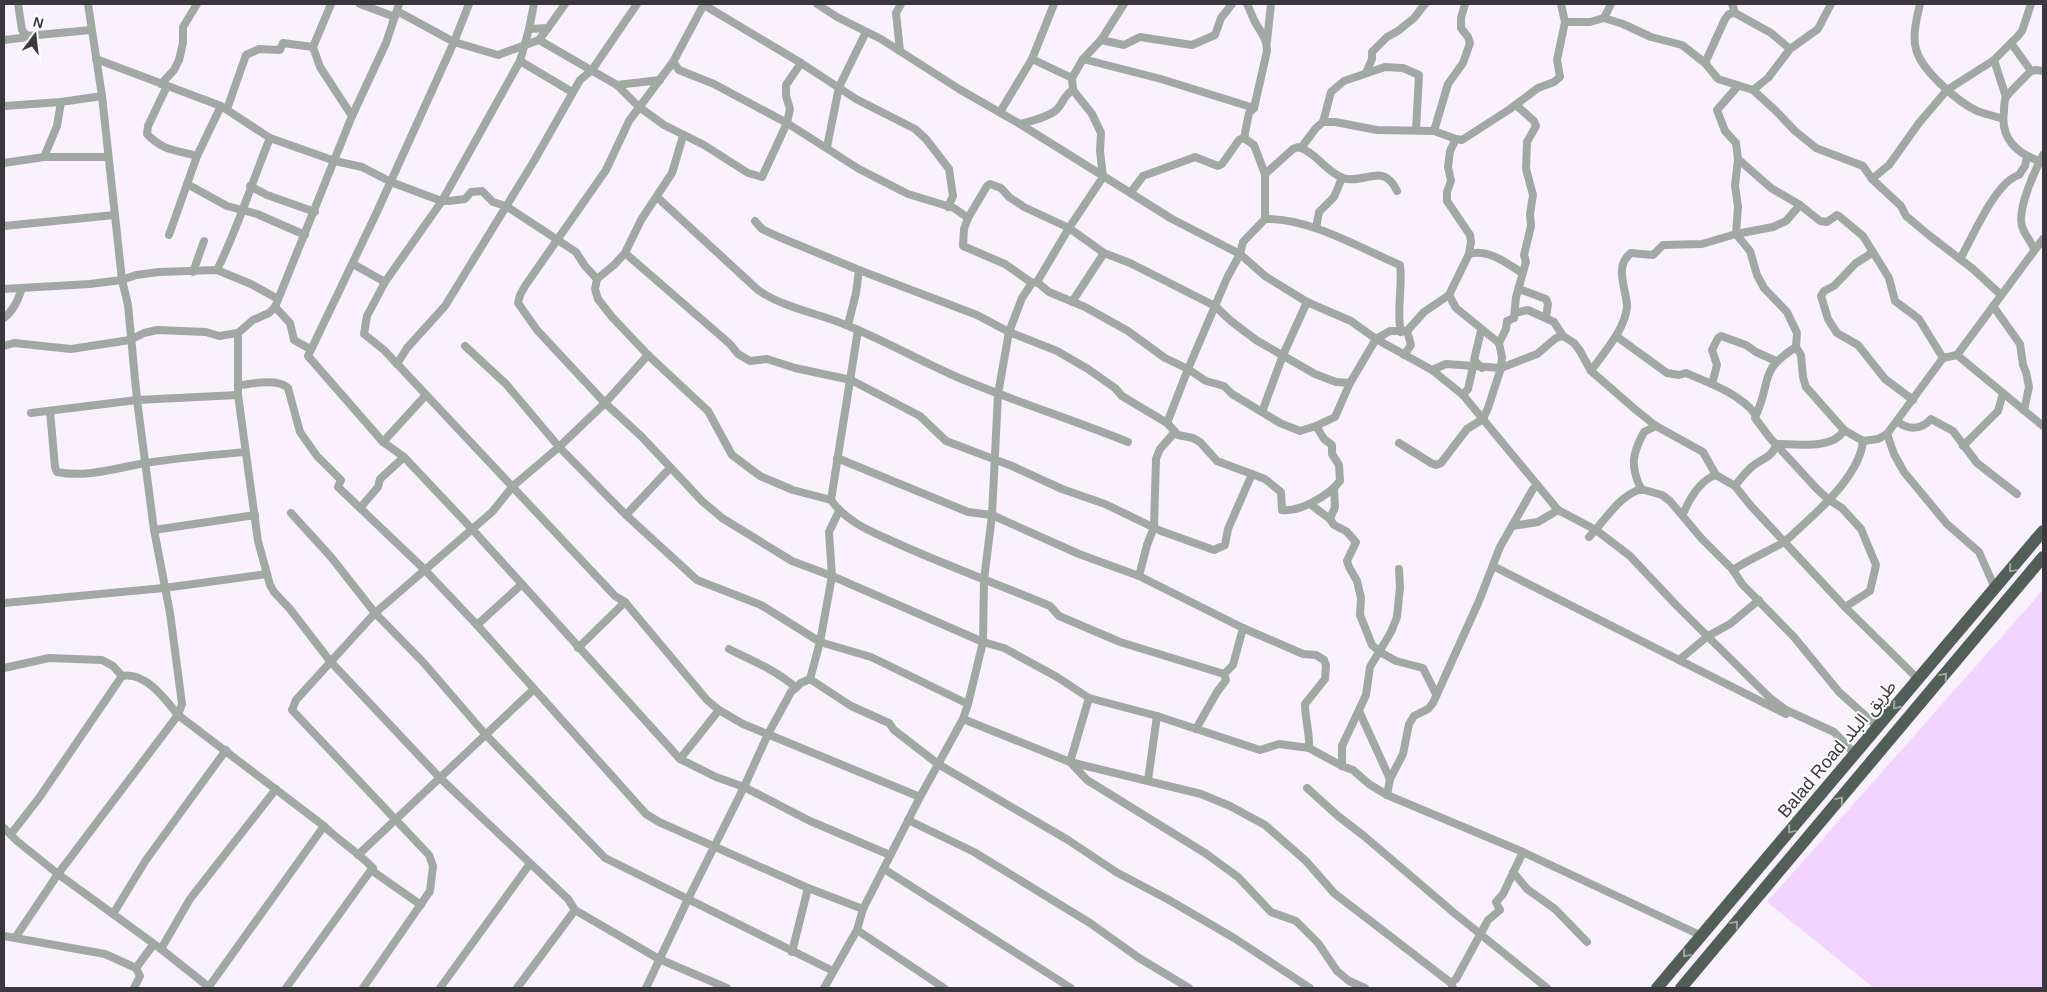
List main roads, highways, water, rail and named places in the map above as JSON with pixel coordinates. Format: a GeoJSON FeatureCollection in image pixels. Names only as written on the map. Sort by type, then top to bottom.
{"type":"FeatureCollection","features":[{"type":"Feature","properties":{"kind":"highway","name":"Balad Road طريق البلد"},"geometry":{"type":"LineString","coordinates":[[1657,988],[2043,531]]}},
{"type":"Feature","properties":{"kind":"highway","name":"Balad Road طريق البلد"},"geometry":{"type":"LineString","coordinates":[[1681,988],[2043,557]]}}]}
